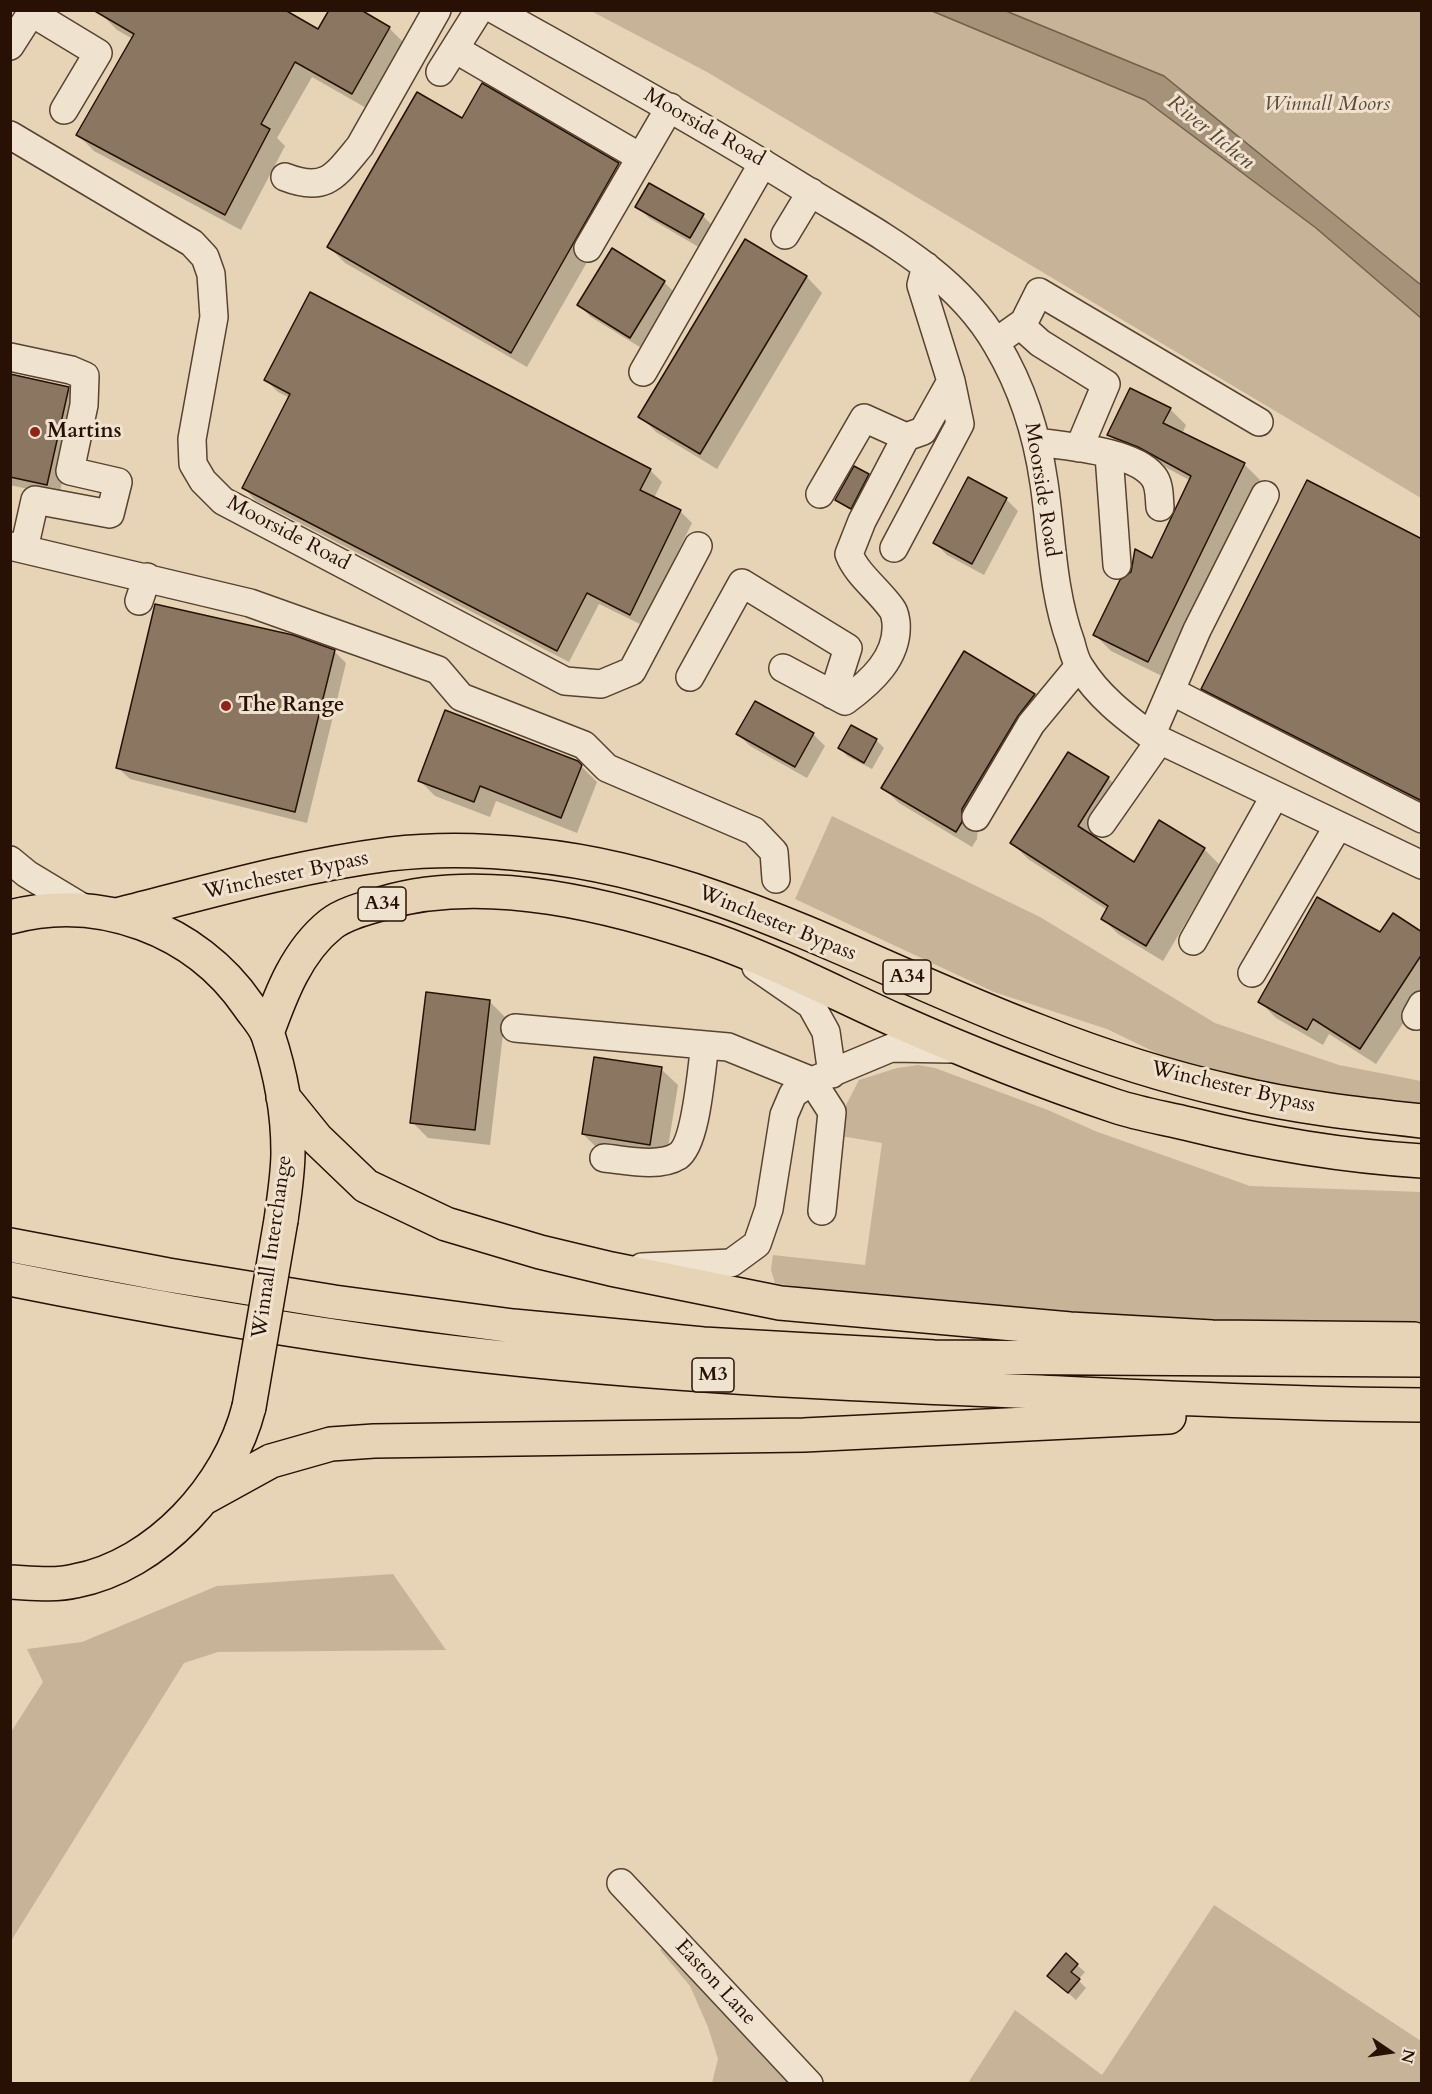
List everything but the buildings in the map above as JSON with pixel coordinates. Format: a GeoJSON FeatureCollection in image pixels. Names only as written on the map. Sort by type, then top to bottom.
{"type":"FeatureCollection","features":[{"type":"Feature","properties":{"kind":"highway","name":"Winchester Bypass"},"geometry":{"type":"LineString","coordinates":[[117,915],[267,877],[391,854],[468,852],[531,855],[600,864],[734,903],[1039,1032],[1138,1066],[1234,1093],[1338,1112],[1422,1121]]}},
{"type":"Feature","properties":{"kind":"highway","name":"Winchester Bypass"},"geometry":{"type":"LineString","coordinates":[[267,1033],[293,970],[332,923],[360,910],[407,896],[450,892],[514,893],[563,900],[658,923],[716,941],[964,1050],[1118,1107],[1228,1134],[1319,1151],[1422,1161]]}},
{"type":"Feature","properties":{"kind":"highway","name":"Winnall Interchange"},"geometry":{"type":"LineString","coordinates":[[10,917],[45,910],[85,909],[117,915],[170,935],[210,961],[227,976],[267,1033],[283,1097],[288,1152],[281,1220],[249,1407],[242,1434],[224,1468],[202,1499],[157,1544],[114,1569],[75,1582],[10,1582]]}},
{"type":"Feature","properties":{"kind":"highway"},"geometry":{"type":"LineString","coordinates":[[283,1097],[317,1139],[366,1186],[446,1224],[540,1252],[611,1269],[780,1303],[1003,1323],[1212,1337],[1422,1339]]}},
{"type":"Feature","properties":{"kind":"highway","name":"M3"},"geometry":{"type":"LineString","coordinates":[[10,1245],[168,1275],[334,1302],[513,1326],[703,1344],[934,1357],[1422,1360]]}},
{"type":"Feature","properties":{"kind":"highway","name":"M3"},"geometry":{"type":"LineString","coordinates":[[10,1279],[145,1306],[419,1348],[654,1371],[902,1387],[1330,1404],[1422,1405]]}},
{"type":"Feature","properties":{"kind":"highway","name":"M3"},"geometry":{"type":"LineString","coordinates":[[202,1499],[271,1461],[331,1444],[374,1441],[609,1440],[816,1434],[1178,1416],[1330,1404]]}},
{"type":"Feature","properties":{"kind":"highway"},"geometry":{"type":"LineString","coordinates":[[10,1605],[75,1582]]}},
{"type":"Feature","properties":{"kind":"street"},"geometry":{"type":"LineString","coordinates":[[285,177],[305,185],[317,184],[335,174],[343,166],[360,146],[436,10]]}},
{"type":"Feature","properties":{"kind":"street"},"geometry":{"type":"LineString","coordinates":[[440,72],[479,10]]}},
{"type":"Feature","properties":{"kind":"street","name":"Moorside Road"},"geometry":{"type":"LineString","coordinates":[[495,10],[670,107],[904,249],[927,266],[972,309],[996,342],[1015,377],[1037,442],[1056,586],[1066,629],[1079,666],[1112,707],[1155,738],[1274,797],[1422,865]]}},
{"type":"Feature","properties":{"kind":"street"},"geometry":{"type":"LineString","coordinates":[[10,46],[33,12],[98,53],[64,110]]}},
{"type":"Feature","properties":{"kind":"street"},"geometry":{"type":"LineString","coordinates":[[454,49],[640,157]]}},
{"type":"Feature","properties":{"kind":"street"},"geometry":{"type":"LineString","coordinates":[[588,248],[670,107]]}},
{"type":"Feature","properties":{"kind":"street","name":"Moorside Road"},"geometry":{"type":"LineString","coordinates":[[10,135],[192,243],[205,257],[212,274],[214,317],[192,439],[193,464],[203,481],[223,501],[565,681],[601,684],[632,671],[698,546]]}},
{"type":"Feature","properties":{"kind":"street"},"geometry":{"type":"LineString","coordinates":[[643,372],[763,163]]}},
{"type":"Feature","properties":{"kind":"street"},"geometry":{"type":"LineString","coordinates":[[785,235],[810,192]]}},
{"type":"Feature","properties":{"kind":"street"},"geometry":{"type":"LineString","coordinates":[[894,548],[960,424],[951,381],[921,285],[927,266]]}},
{"type":"Feature","properties":{"kind":"street"},"geometry":{"type":"LineString","coordinates":[[996,342],[1020,325],[1039,292],[1259,422]]}},
{"type":"Feature","properties":{"kind":"street"},"geometry":{"type":"LineString","coordinates":[[1020,325],[1040,343],[1106,384],[1079,448]]}},
{"type":"Feature","properties":{"kind":"street"},"geometry":{"type":"LineString","coordinates":[[10,357],[71,370],[85,376],[84,405],[70,471],[118,482],[110,514],[35,500],[17,547],[143,589],[250,603],[438,670],[461,696],[585,745],[607,768],[754,831],[774,852],[776,879]]}},
{"type":"Feature","properties":{"kind":"street"},"geometry":{"type":"LineString","coordinates":[[783,668],[845,701],[863,688],[891,656],[897,632],[895,612],[853,565],[849,554],[862,521],[906,437],[923,431],[951,381]]}},
{"type":"Feature","properties":{"kind":"street"},"geometry":{"type":"LineString","coordinates":[[820,494],[864,418],[906,437]]}},
{"type":"Feature","properties":{"kind":"street"},"geometry":{"type":"LineString","coordinates":[[1037,442],[1109,455],[1142,467],[1153,476],[1159,491],[1160,507]]}},
{"type":"Feature","properties":{"kind":"street"},"geometry":{"type":"LineString","coordinates":[[1109,455],[1118,565]]}},
{"type":"Feature","properties":{"kind":"street"},"geometry":{"type":"LineString","coordinates":[[1102,823],[1155,738],[1171,691],[1197,630],[1265,495]]}},
{"type":"Feature","properties":{"kind":"street"},"geometry":{"type":"LineString","coordinates":[[690,677],[742,583],[848,648],[833,695]]}},
{"type":"Feature","properties":{"kind":"street"},"geometry":{"type":"LineString","coordinates":[[976,817],[1031,724],[1079,666]]}},
{"type":"Feature","properties":{"kind":"street"},"geometry":{"type":"LineString","coordinates":[[1171,691],[1422,819]]}},
{"type":"Feature","properties":{"kind":"street"},"geometry":{"type":"LineString","coordinates":[[1193,941],[1274,797]]}},
{"type":"Feature","properties":{"kind":"street"},"geometry":{"type":"LineString","coordinates":[[1252,973],[1338,826]]}},
{"type":"Feature","properties":{"kind":"street"},"geometry":{"type":"LineString","coordinates":[[10,860],[27,874],[85,909]]}},
{"type":"Feature","properties":{"kind":"street"},"geometry":{"type":"LineString","coordinates":[[611,1269],[731,1263],[757,1244],[769,1209],[784,1115],[804,1088],[826,1032],[811,1005],[716,941]]}},
{"type":"Feature","properties":{"kind":"street"},"geometry":{"type":"LineString","coordinates":[[515,1029],[728,1047],[804,1088],[832,1112],[822,1211]]}},
{"type":"Feature","properties":{"kind":"street"},"geometry":{"type":"LineString","coordinates":[[604,1158],[652,1162],[678,1156],[691,1133],[705,1045]]}},
{"type":"Feature","properties":{"kind":"street"},"geometry":{"type":"LineString","coordinates":[[804,1088],[891,1048],[922,1047],[964,1050]]}},
{"type":"Feature","properties":{"kind":"street","name":"Easton Lane"},"geometry":{"type":"LineString","coordinates":[[621,1883],[809,2084]]}},
{"type":"Feature","properties":{"kind":"green space"},"geometry":{"type":"Polygon","coordinates":[[[591,11],[932,11],[1145,100],[1316,228],[1421,318],[1421,498],[707,72],[591,11]]]}},
{"type":"Feature","properties":{"kind":"green space","name":"Winnall Moors"},"geometry":{"type":"Polygon","coordinates":[[[969,11],[1421,11],[1421,304],[1160,93],[969,11]]]}},
{"type":"Feature","properties":{"kind":"green space"},"geometry":{"type":"Polygon","coordinates":[[[832,816],[1040,917],[1215,1023],[1339,1065],[1421,1081],[1421,1107],[1200,1074],[1107,1029],[994,992],[795,899],[832,816]]]}},
{"type":"Feature","properties":{"kind":"green space"},"geometry":{"type":"Polygon","coordinates":[[[918,1065],[935,1068],[1048,1110],[1095,1131],[1250,1186],[1421,1192],[1421,1327],[1174,1327],[867,1299],[775,1283],[771,1270],[773,1255],[865,1265],[882,1143],[841,1136],[846,1105],[859,1080],[897,1068],[918,1065]]]}},
{"type":"Feature","properties":{"kind":"green space"},"geometry":{"type":"Polygon","coordinates":[[[393,1574],[446,1650],[218,1652],[184,1663],[11,1941],[11,1732],[43,1682],[27,1649],[82,1642],[217,1586],[393,1574]]]}},
{"type":"Feature","properties":{"kind":"green space"},"geometry":{"type":"Polygon","coordinates":[[[1214,1905],[1421,2041],[1421,2083],[968,2083],[1015,2010],[1102,2075],[1214,1905]]]}},
{"type":"Feature","properties":{"kind":"green space"},"geometry":{"type":"Polygon","coordinates":[[[668,1944],[790,2083],[712,2083],[718,2059],[708,2027],[690,1986],[660,1950],[668,1944]]]}},
{"type":"Feature","properties":{"kind":"water","name":"River Itchen"},"geometry":{"type":"Polygon","coordinates":[[[932,11],[1006,11],[1164,76],[1421,285],[1421,318],[1316,228],[1145,100],[932,11]]]}},
{"type":"Feature","properties":{"kind":"place","name":"Martins"},"geometry":{"type":"Point","coordinates":[35,432]}},
{"type":"Feature","properties":{"kind":"place","name":"The Range"},"geometry":{"type":"Point","coordinates":[226,706]}}]}
